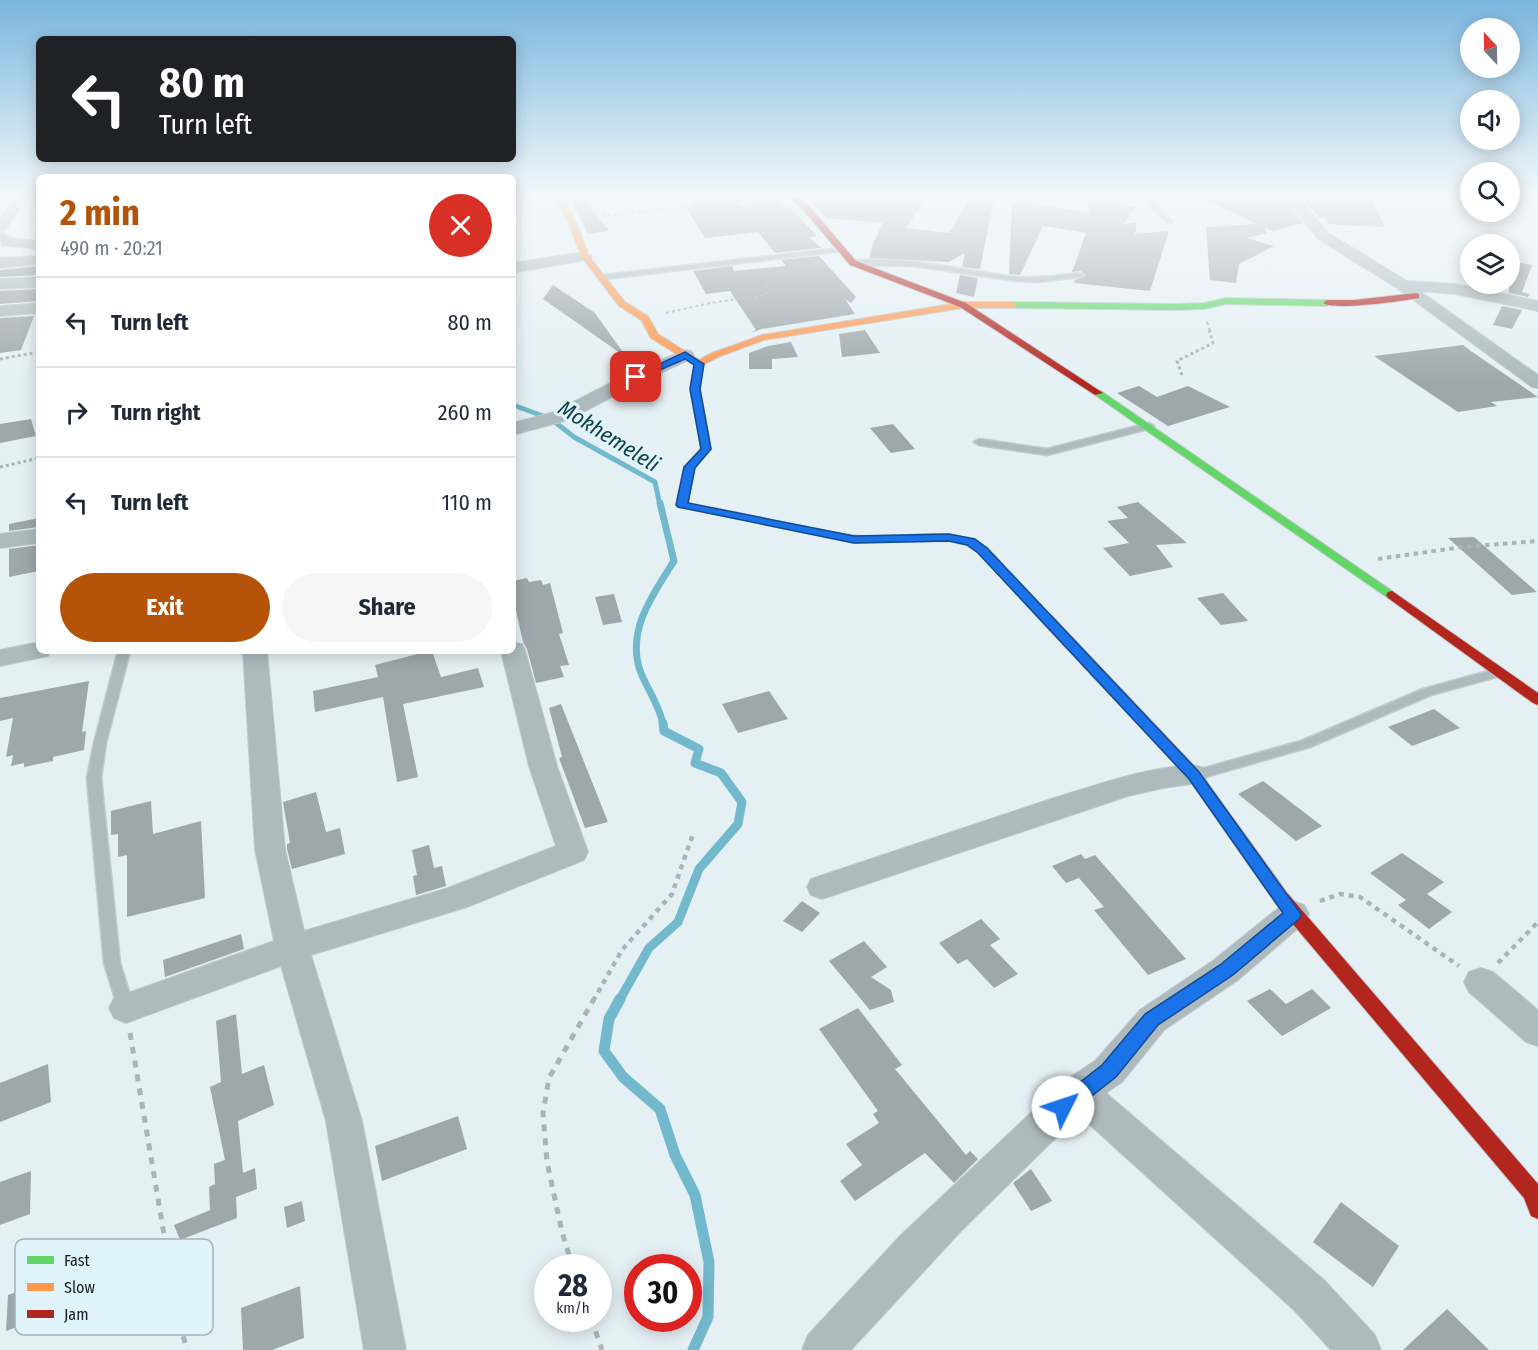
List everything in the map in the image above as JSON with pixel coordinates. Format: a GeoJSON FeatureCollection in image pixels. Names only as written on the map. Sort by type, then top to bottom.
{"type":"FeatureCollection","features":[{"type":"Feature","properties":{"kind":"street"},"geometry":{"type":"LineString","coordinates":[[516,268],[585,256],[604,277],[622,304],[645,318],[654,336],[692,359]]}},
{"type":"Feature","properties":{"kind":"street"},"geometry":{"type":"LineString","coordinates":[[846,256],[853,263],[963,304],[1149,426],[1348,563],[1518,681],[1538,700]]}},
{"type":"Feature","properties":{"kind":"street"},"geometry":{"type":"LineString","coordinates":[[1356,256],[1404,285],[1416,296],[1538,382]]}},
{"type":"Feature","properties":{"kind":"street"},"geometry":{"type":"LineString","coordinates":[[0,263],[36,260]]}},
{"type":"Feature","properties":{"kind":"street"},"geometry":{"type":"LineString","coordinates":[[0,284],[36,282]]}},
{"type":"Feature","properties":{"kind":"street"},"geometry":{"type":"LineString","coordinates":[[1404,285],[1455,288],[1538,306]]}},
{"type":"Feature","properties":{"kind":"street"},"geometry":{"type":"LineString","coordinates":[[516,428],[561,416],[636,377],[692,359],[715,355],[762,338],[963,304],[1204,306],[1226,301],[1354,303],[1416,296]]}},
{"type":"Feature","properties":{"kind":"street"},"geometry":{"type":"LineString","coordinates":[[0,311],[36,309]]}},
{"type":"Feature","properties":{"kind":"street"},"geometry":{"type":"LineString","coordinates":[[1502,357],[1538,364]]}},
{"type":"Feature","properties":{"kind":"street"},"geometry":{"type":"LineString","coordinates":[[692,359],[706,449],[689,467],[682,505],[854,539],[949,538],[970,542],[983,550],[1194,775],[1293,914],[1532,1192],[1538,1209]]}},
{"type":"Feature","properties":{"kind":"street"},"geometry":{"type":"LineString","coordinates":[[0,541],[36,536]]}},
{"type":"Feature","properties":{"kind":"street"},"geometry":{"type":"LineString","coordinates":[[0,658],[36,651]]}},
{"type":"Feature","properties":{"kind":"street"},"geometry":{"type":"LineString","coordinates":[[255,654],[270,849],[292,948],[344,1121],[385,1350]]}},
{"type":"Feature","properties":{"kind":"street"},"geometry":{"type":"LineString","coordinates":[[126,1008],[292,948],[456,898],[573,852],[543,766],[514,654]]}},
{"type":"Feature","properties":{"kind":"street"},"geometry":{"type":"LineString","coordinates":[[822,887],[864,875],[1031,816],[1146,780],[1176,775],[1194,775]]}},
{"type":"Feature","properties":{"kind":"street"},"geometry":{"type":"LineString","coordinates":[[824,1350],[858,1309],[998,1167],[1079,1092],[1109,1071],[1152,1020],[1226,970],[1293,914]]}},
{"type":"Feature","properties":{"kind":"street"},"geometry":{"type":"LineString","coordinates":[[1481,982],[1538,1031]]}},
{"type":"Feature","properties":{"kind":"street"},"geometry":{"type":"LineString","coordinates":[[1079,1092],[1309,1295],[1360,1350]]}},
{"type":"Feature","properties":{"kind":"lane"},"geometry":{"type":"LineString","coordinates":[[604,277],[788,256]]}},
{"type":"Feature","properties":{"kind":"lane"},"geometry":{"type":"LineString","coordinates":[[853,263],[914,264],[950,271],[1027,279],[1080,276]]}},
{"type":"Feature","properties":{"kind":"lane"},"geometry":{"type":"LineString","coordinates":[[979,442],[1047,452],[1149,426]]}},
{"type":"Feature","properties":{"kind":"lane"},"geometry":{"type":"LineString","coordinates":[[123,654],[100,743],[94,777],[112,963],[126,1008]]}},
{"type":"Feature","properties":{"kind":"lane"},"geometry":{"type":"LineString","coordinates":[[1194,775],[1305,744],[1427,692],[1518,681]]}},
{"type":"Feature","properties":{"kind":"path"},"geometry":{"type":"LineString","coordinates":[[645,318],[710,303],[766,295],[766,282]]}},
{"type":"Feature","properties":{"kind":"path"},"geometry":{"type":"LineString","coordinates":[[1182,375],[1177,361],[1213,343],[1204,306]]}},
{"type":"Feature","properties":{"kind":"path"},"geometry":{"type":"LineString","coordinates":[[0,359],[36,353]]}},
{"type":"Feature","properties":{"kind":"path"},"geometry":{"type":"LineString","coordinates":[[0,467],[36,459]]}},
{"type":"Feature","properties":{"kind":"path"},"geometry":{"type":"LineString","coordinates":[[1348,563],[1462,547],[1538,541]]}},
{"type":"Feature","properties":{"kind":"path"},"geometry":{"type":"LineString","coordinates":[[569,1254],[547,1162],[543,1113],[549,1078],[622,950],[672,894],[693,834]]}},
{"type":"Feature","properties":{"kind":"path"},"geometry":{"type":"LineString","coordinates":[[1293,914],[1337,893],[1349,892],[1360,897],[1481,982],[1538,922]]}},
{"type":"Feature","properties":{"kind":"path"},"geometry":{"type":"LineString","coordinates":[[126,1008],[165,1239]]}},
{"type":"Feature","properties":{"kind":"path"},"geometry":{"type":"LineString","coordinates":[[596,1332],[602,1350]]}},
{"type":"Feature","properties":{"kind":"path"},"geometry":{"type":"LineString","coordinates":[[183,1335],[187,1350]]}},
{"type":"Feature","properties":{"kind":"building"},"geometry":{"type":"Polygon","coordinates":[[[819,256],[856,297],[851,303],[845,299],[855,314],[750,333],[756,330],[730,291],[706,294],[693,271],[732,266],[734,271],[786,266],[781,260],[819,256]]]}},
{"type":"Feature","properties":{"kind":"building"},"geometry":{"type":"Polygon","coordinates":[[[870,256],[960,256],[949,262],[869,258],[870,256]]]}},
{"type":"Feature","properties":{"kind":"building"},"geometry":{"type":"Polygon","coordinates":[[[964,256],[983,256],[980,269],[962,267],[964,256]]]}},
{"type":"Feature","properties":{"kind":"building"},"geometry":{"type":"Polygon","coordinates":[[[1010,256],[1029,256],[1020,275],[1009,274],[1010,256]]]}},
{"type":"Feature","properties":{"kind":"building"},"geometry":{"type":"Polygon","coordinates":[[[1078,256],[1161,256],[1150,291],[1074,283],[1075,280],[1086,276],[1081,271],[1072,272],[1078,256]]]}},
{"type":"Feature","properties":{"kind":"building"},"geometry":{"type":"Polygon","coordinates":[[[1208,256],[1255,256],[1239,264],[1236,283],[1210,280],[1208,256]]]}},
{"type":"Feature","properties":{"kind":"building"},"geometry":{"type":"Polygon","coordinates":[[[1520,263],[1532,265],[1522,292],[1530,294],[1528,297],[1514,294],[1520,294],[1520,263]]]}},
{"type":"Feature","properties":{"kind":"building"},"geometry":{"type":"Polygon","coordinates":[[[36,266],[36,275],[0,277],[0,270],[36,266]]]}},
{"type":"Feature","properties":{"kind":"building"},"geometry":{"type":"Polygon","coordinates":[[[960,275],[978,278],[974,297],[956,293],[960,275]]]}},
{"type":"Feature","properties":{"kind":"building"},"geometry":{"type":"Polygon","coordinates":[[[553,285],[595,313],[622,351],[620,353],[543,299],[553,285]]]}},
{"type":"Feature","properties":{"kind":"building"},"geometry":{"type":"Polygon","coordinates":[[[36,289],[36,301],[0,304],[0,291],[36,289]]]}},
{"type":"Feature","properties":{"kind":"building"},"geometry":{"type":"Polygon","coordinates":[[[1502,306],[1522,310],[1512,329],[1493,325],[1502,306]]]}},
{"type":"Feature","properties":{"kind":"building"},"geometry":{"type":"Polygon","coordinates":[[[34,316],[21,350],[0,353],[0,318],[34,316]]]}},
{"type":"Feature","properties":{"kind":"building"},"geometry":{"type":"Polygon","coordinates":[[[865,330],[880,353],[842,357],[839,334],[865,330]]]}},
{"type":"Feature","properties":{"kind":"building"},"geometry":{"type":"Polygon","coordinates":[[[791,342],[798,357],[772,359],[772,369],[749,369],[749,353],[768,346],[791,342]]]}},
{"type":"Feature","properties":{"kind":"building"},"geometry":{"type":"Polygon","coordinates":[[[1463,345],[1470,350],[1470,353],[1471,351],[1538,397],[1491,402],[1497,406],[1458,412],[1374,356],[1463,345]]]}},
{"type":"Feature","properties":{"kind":"building"},"geometry":{"type":"Polygon","coordinates":[[[1139,386],[1157,397],[1188,386],[1230,407],[1168,426],[1117,393],[1139,386]]]}},
{"type":"Feature","properties":{"kind":"building"},"geometry":{"type":"Polygon","coordinates":[[[31,419],[36,436],[0,443],[0,424],[31,419]]]}},
{"type":"Feature","properties":{"kind":"building"},"geometry":{"type":"Polygon","coordinates":[[[893,424],[915,449],[891,453],[870,428],[893,424]]]}},
{"type":"Feature","properties":{"kind":"building"},"geometry":{"type":"Polygon","coordinates":[[[1138,502],[1187,543],[1156,545],[1173,567],[1130,576],[1103,548],[1129,543],[1107,521],[1128,518],[1117,507],[1138,502]]]}},
{"type":"Feature","properties":{"kind":"building"},"geometry":{"type":"Polygon","coordinates":[[[36,519],[36,527],[9,531],[9,524],[36,519]]]}},
{"type":"Feature","properties":{"kind":"building"},"geometry":{"type":"Polygon","coordinates":[[[1474,537],[1537,592],[1512,595],[1448,538],[1474,537]]]}},
{"type":"Feature","properties":{"kind":"building"},"geometry":{"type":"Polygon","coordinates":[[[36,545],[36,572],[9,577],[9,549],[36,545]]]}},
{"type":"Feature","properties":{"kind":"building"},"geometry":{"type":"Polygon","coordinates":[[[527,578],[529,582],[541,580],[543,585],[550,583],[563,633],[559,634],[569,665],[560,666],[564,677],[536,683],[516,611],[516,580],[527,578]]]}},
{"type":"Feature","properties":{"kind":"building"},"geometry":{"type":"Polygon","coordinates":[[[1223,593],[1248,621],[1221,625],[1197,598],[1223,593]]]}},
{"type":"Feature","properties":{"kind":"building"},"geometry":{"type":"Polygon","coordinates":[[[614,594],[622,622],[603,625],[595,597],[614,594]]]}},
{"type":"Feature","properties":{"kind":"building"},"geometry":{"type":"Polygon","coordinates":[[[417,654],[433,654],[441,677],[478,668],[484,687],[403,704],[418,777],[397,782],[383,697],[315,712],[313,691],[378,677],[375,665],[417,654]]]}},
{"type":"Feature","properties":{"kind":"building"},"geometry":{"type":"Polygon","coordinates":[[[89,681],[82,732],[86,731],[84,750],[53,757],[53,761],[24,767],[24,763],[11,766],[13,755],[6,757],[13,718],[0,721],[0,698],[89,681]]]}},
{"type":"Feature","properties":{"kind":"building"},"geometry":{"type":"Polygon","coordinates":[[[769,691],[788,719],[738,733],[722,704],[769,691]]]}},
{"type":"Feature","properties":{"kind":"building"},"geometry":{"type":"Polygon","coordinates":[[[561,704],[608,822],[585,828],[559,758],[562,757],[549,708],[561,704]]]}},
{"type":"Feature","properties":{"kind":"building"},"geometry":{"type":"Polygon","coordinates":[[[1434,709],[1460,728],[1412,746],[1388,727],[1434,709]]]}},
{"type":"Feature","properties":{"kind":"building"},"geometry":{"type":"Polygon","coordinates":[[[1263,781],[1322,826],[1296,841],[1238,794],[1263,781]]]}},
{"type":"Feature","properties":{"kind":"building"},"geometry":{"type":"Polygon","coordinates":[[[316,792],[326,832],[340,828],[345,854],[292,869],[287,849],[287,844],[290,843],[283,802],[316,792]]]}},
{"type":"Feature","properties":{"kind":"building"},"geometry":{"type":"Polygon","coordinates":[[[151,801],[153,834],[201,821],[205,898],[127,917],[127,855],[118,857],[118,834],[111,835],[111,811],[151,801]]]}},
{"type":"Feature","properties":{"kind":"building"},"geometry":{"type":"Polygon","coordinates":[[[429,845],[434,868],[442,866],[446,886],[416,895],[413,876],[417,875],[412,850],[429,845]]]}},
{"type":"Feature","properties":{"kind":"building"},"geometry":{"type":"Polygon","coordinates":[[[1402,853],[1444,882],[1427,894],[1452,912],[1429,929],[1398,905],[1406,900],[1370,873],[1402,853]]]}},
{"type":"Feature","properties":{"kind":"building"},"geometry":{"type":"Polygon","coordinates":[[[1081,854],[1085,859],[1095,855],[1186,959],[1148,975],[1094,910],[1104,907],[1079,878],[1066,883],[1052,866],[1081,854]]]}},
{"type":"Feature","properties":{"kind":"building"},"geometry":{"type":"Polygon","coordinates":[[[802,901],[820,913],[802,932],[783,921],[802,901]]]}},
{"type":"Feature","properties":{"kind":"building"},"geometry":{"type":"Polygon","coordinates":[[[981,919],[1000,939],[990,945],[1018,974],[994,988],[967,959],[958,964],[939,943],[981,919]]]}},
{"type":"Feature","properties":{"kind":"building"},"geometry":{"type":"Polygon","coordinates":[[[241,934],[244,949],[165,977],[163,960],[241,934]]]}},
{"type":"Feature","properties":{"kind":"building"},"geometry":{"type":"Polygon","coordinates":[[[864,941],[887,967],[871,977],[891,990],[894,1002],[870,1010],[829,961],[864,941]]]}},
{"type":"Feature","properties":{"kind":"building"},"geometry":{"type":"Polygon","coordinates":[[[1270,989],[1286,1004],[1312,989],[1331,1008],[1282,1036],[1247,1001],[1270,989]]]}},
{"type":"Feature","properties":{"kind":"building"},"geometry":{"type":"Polygon","coordinates":[[[858,1008],[902,1065],[895,1069],[966,1155],[970,1151],[978,1159],[954,1183],[925,1153],[855,1201],[840,1181],[862,1165],[846,1144],[879,1123],[873,1114],[878,1111],[819,1029],[858,1008]]]}},
{"type":"Feature","properties":{"kind":"building"},"geometry":{"type":"Polygon","coordinates":[[[236,1014],[242,1074],[264,1065],[274,1105],[238,1121],[243,1173],[255,1168],[257,1189],[236,1197],[237,1218],[180,1239],[174,1225],[210,1210],[209,1187],[215,1184],[214,1164],[225,1160],[210,1087],[221,1082],[216,1021],[236,1014]]]}},
{"type":"Feature","properties":{"kind":"building"},"geometry":{"type":"Polygon","coordinates":[[[48,1064],[51,1102],[0,1122],[0,1083],[48,1064]]]}},
{"type":"Feature","properties":{"kind":"building"},"geometry":{"type":"Polygon","coordinates":[[[458,1116],[467,1149],[382,1181],[375,1146],[458,1116]]]}},
{"type":"Feature","properties":{"kind":"building"},"geometry":{"type":"Polygon","coordinates":[[[1031,1169],[1052,1201],[1031,1211],[1013,1183],[1031,1169]]]}},
{"type":"Feature","properties":{"kind":"building"},"geometry":{"type":"Polygon","coordinates":[[[31,1171],[30,1214],[0,1225],[0,1182],[31,1171]]]}},
{"type":"Feature","properties":{"kind":"building"},"geometry":{"type":"Polygon","coordinates":[[[302,1201],[305,1221],[287,1228],[284,1207],[302,1201]]]}},
{"type":"Feature","properties":{"kind":"building"},"geometry":{"type":"Polygon","coordinates":[[[1341,1202],[1399,1246],[1373,1287],[1313,1242],[1341,1202]]]}},
{"type":"Feature","properties":{"kind":"building"},"geometry":{"type":"Polygon","coordinates":[[[300,1286],[304,1338],[272,1350],[243,1350],[241,1308],[300,1286]]]}},
{"type":"Feature","properties":{"kind":"building"},"geometry":{"type":"Polygon","coordinates":[[[15,1292],[15,1328],[6,1331],[8,1295],[15,1292]]]}},
{"type":"Feature","properties":{"kind":"building"},"geometry":{"type":"Polygon","coordinates":[[[1447,1309],[1489,1350],[1403,1350],[1447,1309]]]}},
{"type":"Feature","properties":{"kind":"waterway","name":"Mokhemeleli"},"geometry":{"type":"LineString","coordinates":[[516,406],[551,419],[574,437],[655,482],[660,505]]}},
{"type":"Feature","properties":{"kind":"waterway","name":"Mokhemeleli"},"geometry":{"type":"LineString","coordinates":[[660,503],[674,561],[650,600],[636,643],[641,673],[663,724]]}},
{"type":"Feature","properties":{"kind":"waterway","name":"Mokhemeleli"},"geometry":{"type":"LineString","coordinates":[[619,1001],[649,948],[678,922],[699,869],[738,824],[742,802],[721,773],[695,763],[699,749],[664,731],[663,723]]}},
{"type":"Feature","properties":{"kind":"waterway","name":"Mokhemeleli"},"geometry":{"type":"LineString","coordinates":[[620,999],[609,1019],[604,1051],[623,1077],[660,1109],[675,1155],[695,1195],[709,1262],[708,1317],[693,1350]]}},
{"type":"Feature","properties":{"kind":"traffic: fast"},"geometry":{"type":"LineString","coordinates":[[1013,305],[1177,307],[1204,306],[1226,301],[1327,303]]}},
{"type":"Feature","properties":{"kind":"traffic: fast"},"geometry":{"type":"LineString","coordinates":[[1098,393],[1392,595]]}},
{"type":"Feature","properties":{"kind":"traffic: fast"},"geometry":{"type":"LineString","coordinates":[[714,511],[853,539],[949,538],[970,542],[983,550],[1047,619]]}},
{"type":"Feature","properties":{"kind":"traffic: slow"},"geometry":{"type":"LineString","coordinates":[[585,256],[622,304],[645,318],[654,336],[699,364],[695,389],[706,449],[689,467],[682,505],[714,511]]}},
{"type":"Feature","properties":{"kind":"traffic: slow"},"geometry":{"type":"LineString","coordinates":[[699,364],[715,355],[762,338],[963,305],[1013,305]]}},
{"type":"Feature","properties":{"kind":"traffic: slow"},"geometry":{"type":"LineString","coordinates":[[1047,619],[1194,775],[1282,899]]}},
{"type":"Feature","properties":{"kind":"traffic: jam"},"geometry":{"type":"LineString","coordinates":[[847,256],[853,263],[963,305],[1098,393]]}},
{"type":"Feature","properties":{"kind":"traffic: jam"},"geometry":{"type":"LineString","coordinates":[[1327,303],[1354,303],[1416,296]]}},
{"type":"Feature","properties":{"kind":"traffic: jam"},"geometry":{"type":"LineString","coordinates":[[1392,595],[1538,700]]}},
{"type":"Feature","properties":{"kind":"traffic: jam"},"geometry":{"type":"LineString","coordinates":[[1282,899],[1532,1192],[1538,1209]]}},
{"type":"Feature","properties":{"kind":"route"},"geometry":{"type":"LineString","coordinates":[[636,377],[685,355],[699,364],[695,389],[706,449],[689,467],[682,505],[854,539],[949,538],[970,542],[983,550],[1194,775],[1293,914],[1226,970],[1152,1020],[1109,1071],[1079,1092],[1063,1107]]}}]}
